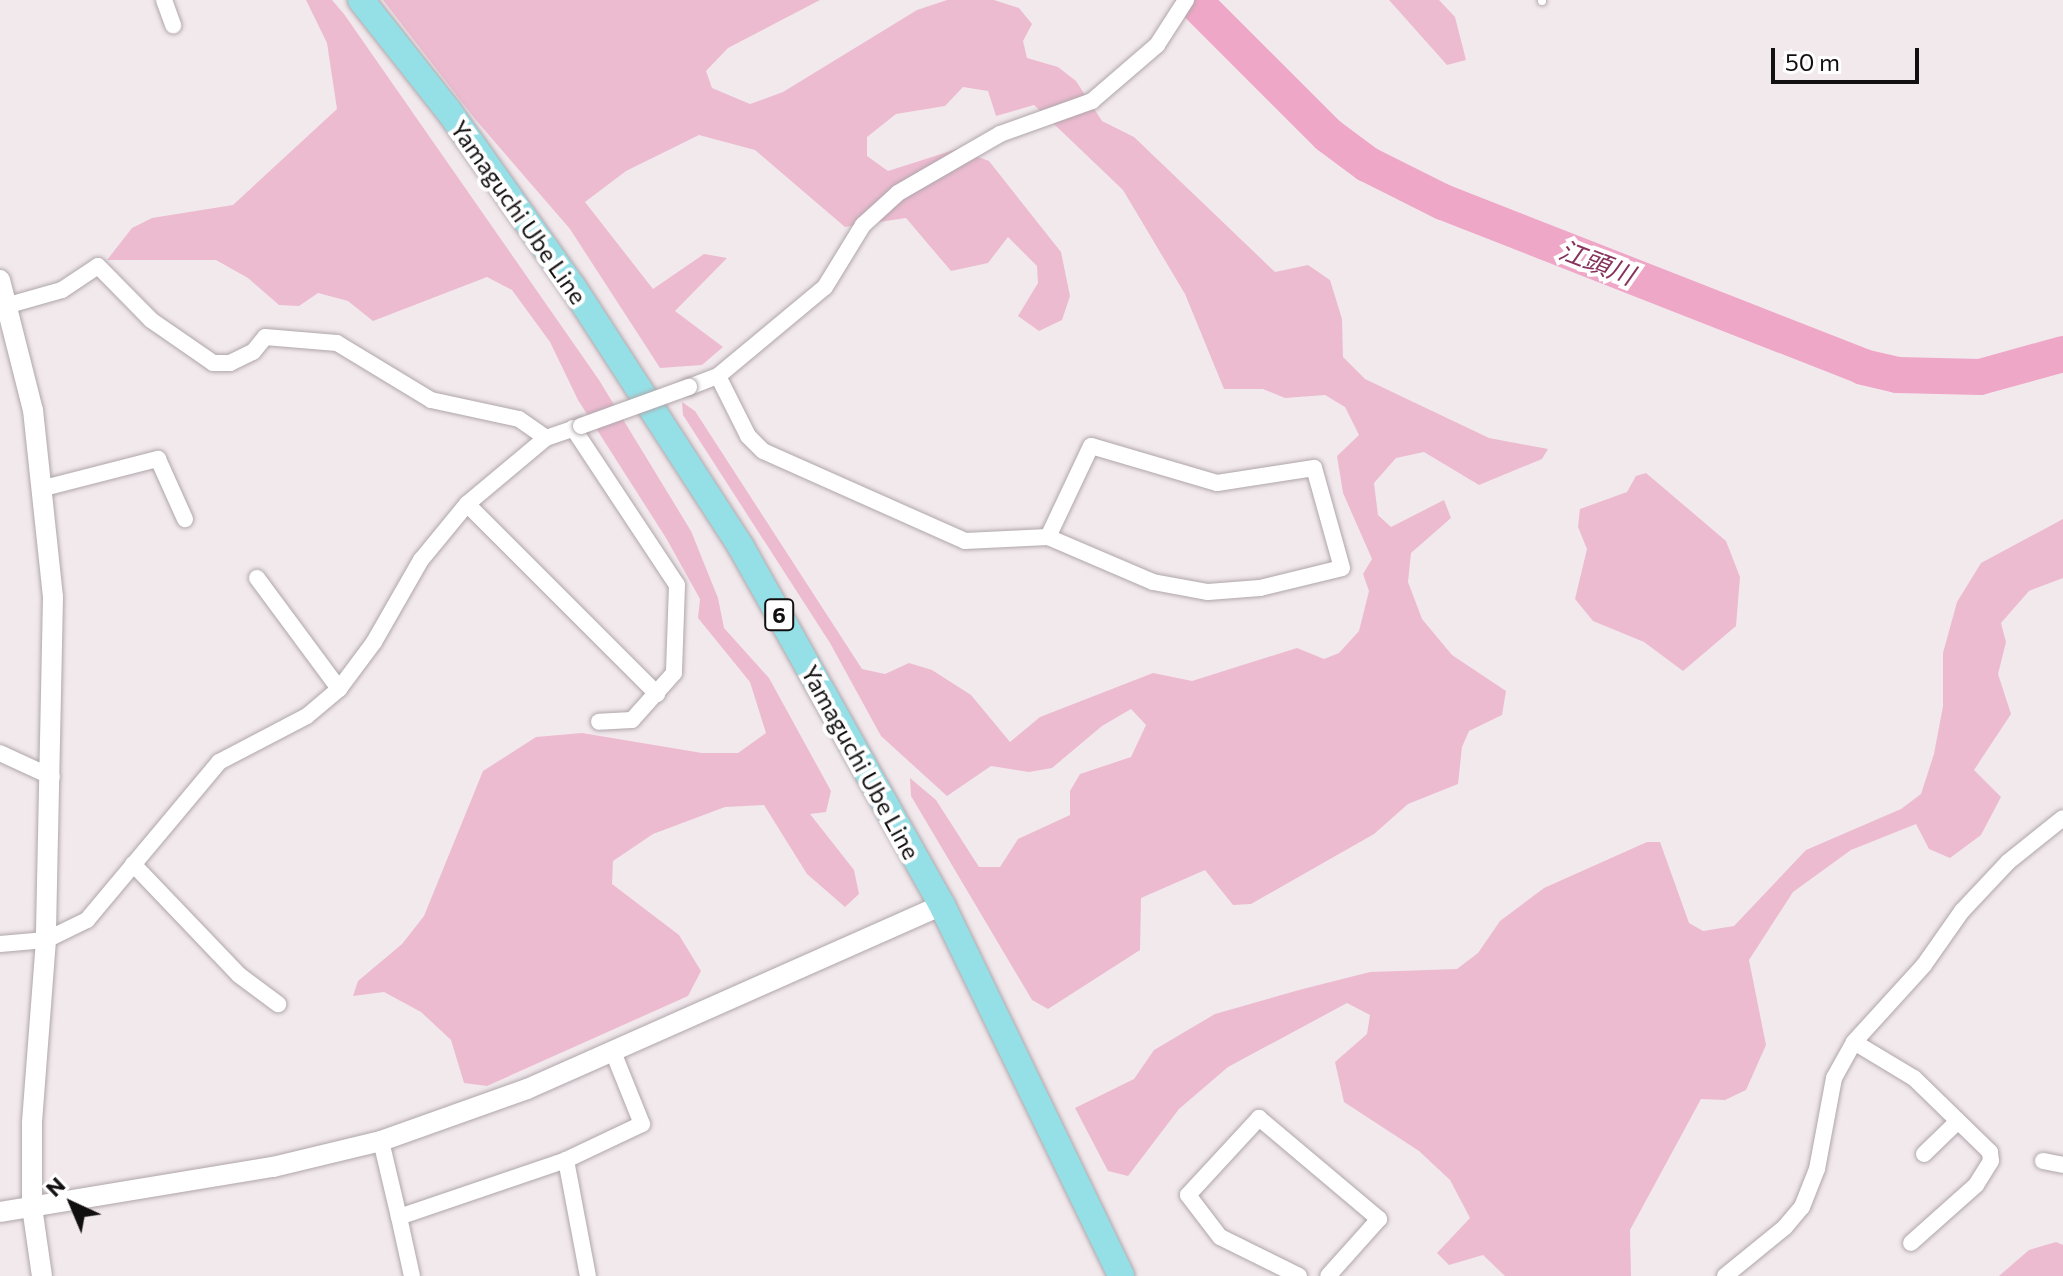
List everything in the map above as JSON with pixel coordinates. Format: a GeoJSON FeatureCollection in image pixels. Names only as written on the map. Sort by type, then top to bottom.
{"type":"FeatureCollection","features":[{"type":"Feature","properties":{"kind":"main road","name":"Yamaguchi Ube Line"},"geometry":{"type":"LineString","coordinates":[[361,0],[457,123],[678,444],[942,905],[1121,1276]]}},
{"type":"Feature","properties":{"kind":"street"},"geometry":{"type":"LineString","coordinates":[[164,0],[173,25]]}},
{"type":"Feature","properties":{"kind":"street"},"geometry":{"type":"LineString","coordinates":[[0,944],[46,940],[87,920],[219,762],[307,716],[339,689],[374,642],[421,560],[467,504],[546,438],[718,376],[825,287],[863,225],[898,193],[944,162],[1000,134],[1092,101],[1157,45],[1181,3]]}},
{"type":"Feature","properties":{"kind":"street"},"geometry":{"type":"LineString","coordinates":[[9,305],[62,290],[98,266],[151,320],[213,363],[230,363],[253,352],[265,337],[337,343],[431,400],[519,419],[546,438]]}},
{"type":"Feature","properties":{"kind":"street"},"geometry":{"type":"LineString","coordinates":[[0,280],[9,305],[44,488],[54,639],[46,940],[32,1123],[32,1207],[42,1276]]}},
{"type":"Feature","properties":{"kind":"street"},"geometry":{"type":"LineString","coordinates":[[718,376],[748,436],[763,451],[965,541],[1048,537],[1153,582],[1208,592],[1260,588],[1342,568],[1314,468],[1217,483],[1091,446],[1048,537]]}},
{"type":"Feature","properties":{"kind":"street"},"geometry":{"type":"LineString","coordinates":[[577,427],[677,585],[674,673],[632,720],[599,722]]}},
{"type":"Feature","properties":{"kind":"street"},"geometry":{"type":"LineString","coordinates":[[44,488],[158,459],[185,519]]}},
{"type":"Feature","properties":{"kind":"street"},"geometry":{"type":"LineString","coordinates":[[467,504],[657,694]]}},
{"type":"Feature","properties":{"kind":"street"},"geometry":{"type":"LineString","coordinates":[[257,578],[339,689]]}},
{"type":"Feature","properties":{"kind":"street"},"geometry":{"type":"LineString","coordinates":[[0,753],[52,777]]}},
{"type":"Feature","properties":{"kind":"street"},"geometry":{"type":"LineString","coordinates":[[1725,1276],[1785,1227],[1802,1207],[1817,1169],[1834,1078],[1854,1042],[1924,965],[1962,911],[2008,862],[2063,818]]}},
{"type":"Feature","properties":{"kind":"street"},"geometry":{"type":"LineString","coordinates":[[133,864],[239,975],[278,1004]]}},
{"type":"Feature","properties":{"kind":"street"},"geometry":{"type":"LineString","coordinates":[[0,1212],[273,1167],[381,1141],[613,1052],[942,905]]}},
{"type":"Feature","properties":{"kind":"street"},"geometry":{"type":"LineString","coordinates":[[1854,1042],[1914,1078],[1990,1152],[1991,1161],[1976,1185],[1911,1243]]}},
{"type":"Feature","properties":{"kind":"street"},"geometry":{"type":"LineString","coordinates":[[399,1217],[566,1160],[642,1124],[613,1052]]}},
{"type":"Feature","properties":{"kind":"street"},"geometry":{"type":"LineString","coordinates":[[1299,1276],[1220,1237],[1188,1195],[1259,1118],[1379,1219],[1328,1276]]}},
{"type":"Feature","properties":{"kind":"street"},"geometry":{"type":"LineString","coordinates":[[1924,1154],[1958,1121]]}},
{"type":"Feature","properties":{"kind":"street"},"geometry":{"type":"LineString","coordinates":[[381,1141],[412,1276]]}},
{"type":"Feature","properties":{"kind":"street"},"geometry":{"type":"LineString","coordinates":[[566,1160],[588,1276]]}},
{"type":"Feature","properties":{"kind":"street"},"geometry":{"type":"LineString","coordinates":[[2043,1161],[2063,1165]]}},
{"type":"Feature","properties":{"kind":"shaded area"},"geometry":{"type":"Polygon","coordinates":[[[306,0],[332,0],[344,14],[599,380],[691,531],[718,598],[724,628],[769,678],[831,791],[826,812],[810,814],[854,870],[859,894],[845,907],[807,874],[764,805],[725,807],[653,834],[613,861],[612,884],[679,935],[701,971],[688,996],[487,1086],[464,1083],[451,1040],[421,1012],[384,992],[353,996],[358,981],[402,944],[424,916],[483,771],[536,737],[582,733],[702,753],[738,753],[766,733],[750,682],[698,618],[700,599],[666,538],[578,400],[550,342],[512,290],[487,277],[373,321],[348,301],[318,293],[299,306],[279,305],[248,278],[216,260],[107,260],[132,228],[152,218],[233,205],[337,109],[327,43],[306,0]]]}},
{"type":"Feature","properties":{"kind":"shaded area"},"geometry":{"type":"Polygon","coordinates":[[[383,0],[820,0],[728,48],[706,71],[712,88],[750,104],[783,92],[917,10],[947,0],[994,0],[1019,8],[1032,24],[1023,41],[1027,58],[1058,67],[1076,81],[1102,121],[1134,137],[1275,272],[1308,265],[1330,280],[1342,319],[1343,357],[1365,379],[1489,438],[1548,449],[1542,459],[1479,485],[1424,452],[1396,458],[1374,483],[1378,515],[1391,527],[1444,500],[1451,518],[1411,553],[1408,582],[1422,619],[1452,655],[1506,691],[1502,715],[1469,731],[1462,747],[1458,784],[1408,804],[1374,834],[1251,904],[1233,905],[1205,870],[1141,898],[1140,950],[1048,1009],[1032,1000],[911,796],[910,778],[936,800],[979,867],[1000,867],[1018,839],[1070,815],[1070,791],[1080,774],[1131,757],[1146,725],[1131,709],[1102,726],[1052,768],[1029,772],[991,766],[947,796],[881,736],[830,643],[683,415],[682,402],[695,411],[862,669],[885,674],[909,663],[932,670],[971,695],[1010,742],[1040,717],[1153,673],[1192,681],[1297,648],[1324,659],[1339,653],[1359,631],[1369,591],[1363,574],[1372,559],[1343,493],[1337,456],[1359,435],[1345,407],[1325,395],[1285,398],[1263,389],[1224,389],[1185,294],[1123,190],[1034,105],[996,116],[988,91],[963,87],[945,106],[896,114],[867,137],[867,156],[888,171],[957,149],[989,161],[1061,252],[1070,296],[1062,320],[1039,331],[1018,316],[1038,283],[1037,266],[1008,237],[988,263],[951,271],[906,218],[845,227],[755,150],[699,135],[626,171],[585,202],[653,289],[704,254],[727,258],[675,311],[723,347],[702,365],[660,368],[570,229],[475,119],[383,0]]]}},
{"type":"Feature","properties":{"kind":"shaded area"},"geometry":{"type":"Polygon","coordinates":[[[1389,0],[1439,0],[1455,17],[1466,60],[1447,65],[1389,0]]]}},
{"type":"Feature","properties":{"kind":"shaded area"},"geometry":{"type":"Polygon","coordinates":[[[1646,473],[1726,541],[1740,577],[1736,626],[1683,671],[1644,642],[1593,621],[1575,599],[1587,549],[1578,527],[1580,509],[1627,492],[1636,476],[1646,473]]]}},
{"type":"Feature","properties":{"kind":"shaded area"},"geometry":{"type":"Polygon","coordinates":[[[2063,519],[2063,578],[2029,591],[2001,623],[2006,642],[1998,674],[2011,714],[1974,770],[2001,797],[1981,835],[1950,858],[1929,849],[1916,824],[1851,850],[1793,892],[1749,960],[1766,1045],[1746,1090],[1725,1100],[1701,1099],[1630,1230],[1631,1276],[1505,1276],[1483,1255],[1449,1265],[1437,1253],[1470,1218],[1450,1180],[1419,1151],[1344,1102],[1335,1062],[1367,1034],[1370,1015],[1347,1003],[1228,1067],[1179,1109],[1128,1176],[1108,1171],[1075,1108],[1134,1079],[1154,1050],[1215,1014],[1299,990],[1370,972],[1457,969],[1478,953],[1500,921],[1544,888],[1647,842],[1660,842],[1689,923],[1703,931],[1734,926],[1806,850],[1901,809],[1921,794],[1934,754],[1943,706],[1943,653],[1957,602],[1981,563],[2063,519]]]}},
{"type":"Feature","properties":{"kind":"shaded area"},"geometry":{"type":"Polygon","coordinates":[[[2056,1242],[2063,1245],[2063,1276],[1999,1276],[2029,1250],[2056,1242]]]}},
{"type":"Feature","properties":{"kind":"waterway","name":"江頭川"},"geometry":{"type":"LineString","coordinates":[[1193,0],[1328,135],[1367,164],[1443,202],[1863,367],[1897,375],[1980,377],[2063,354]]}}]}
